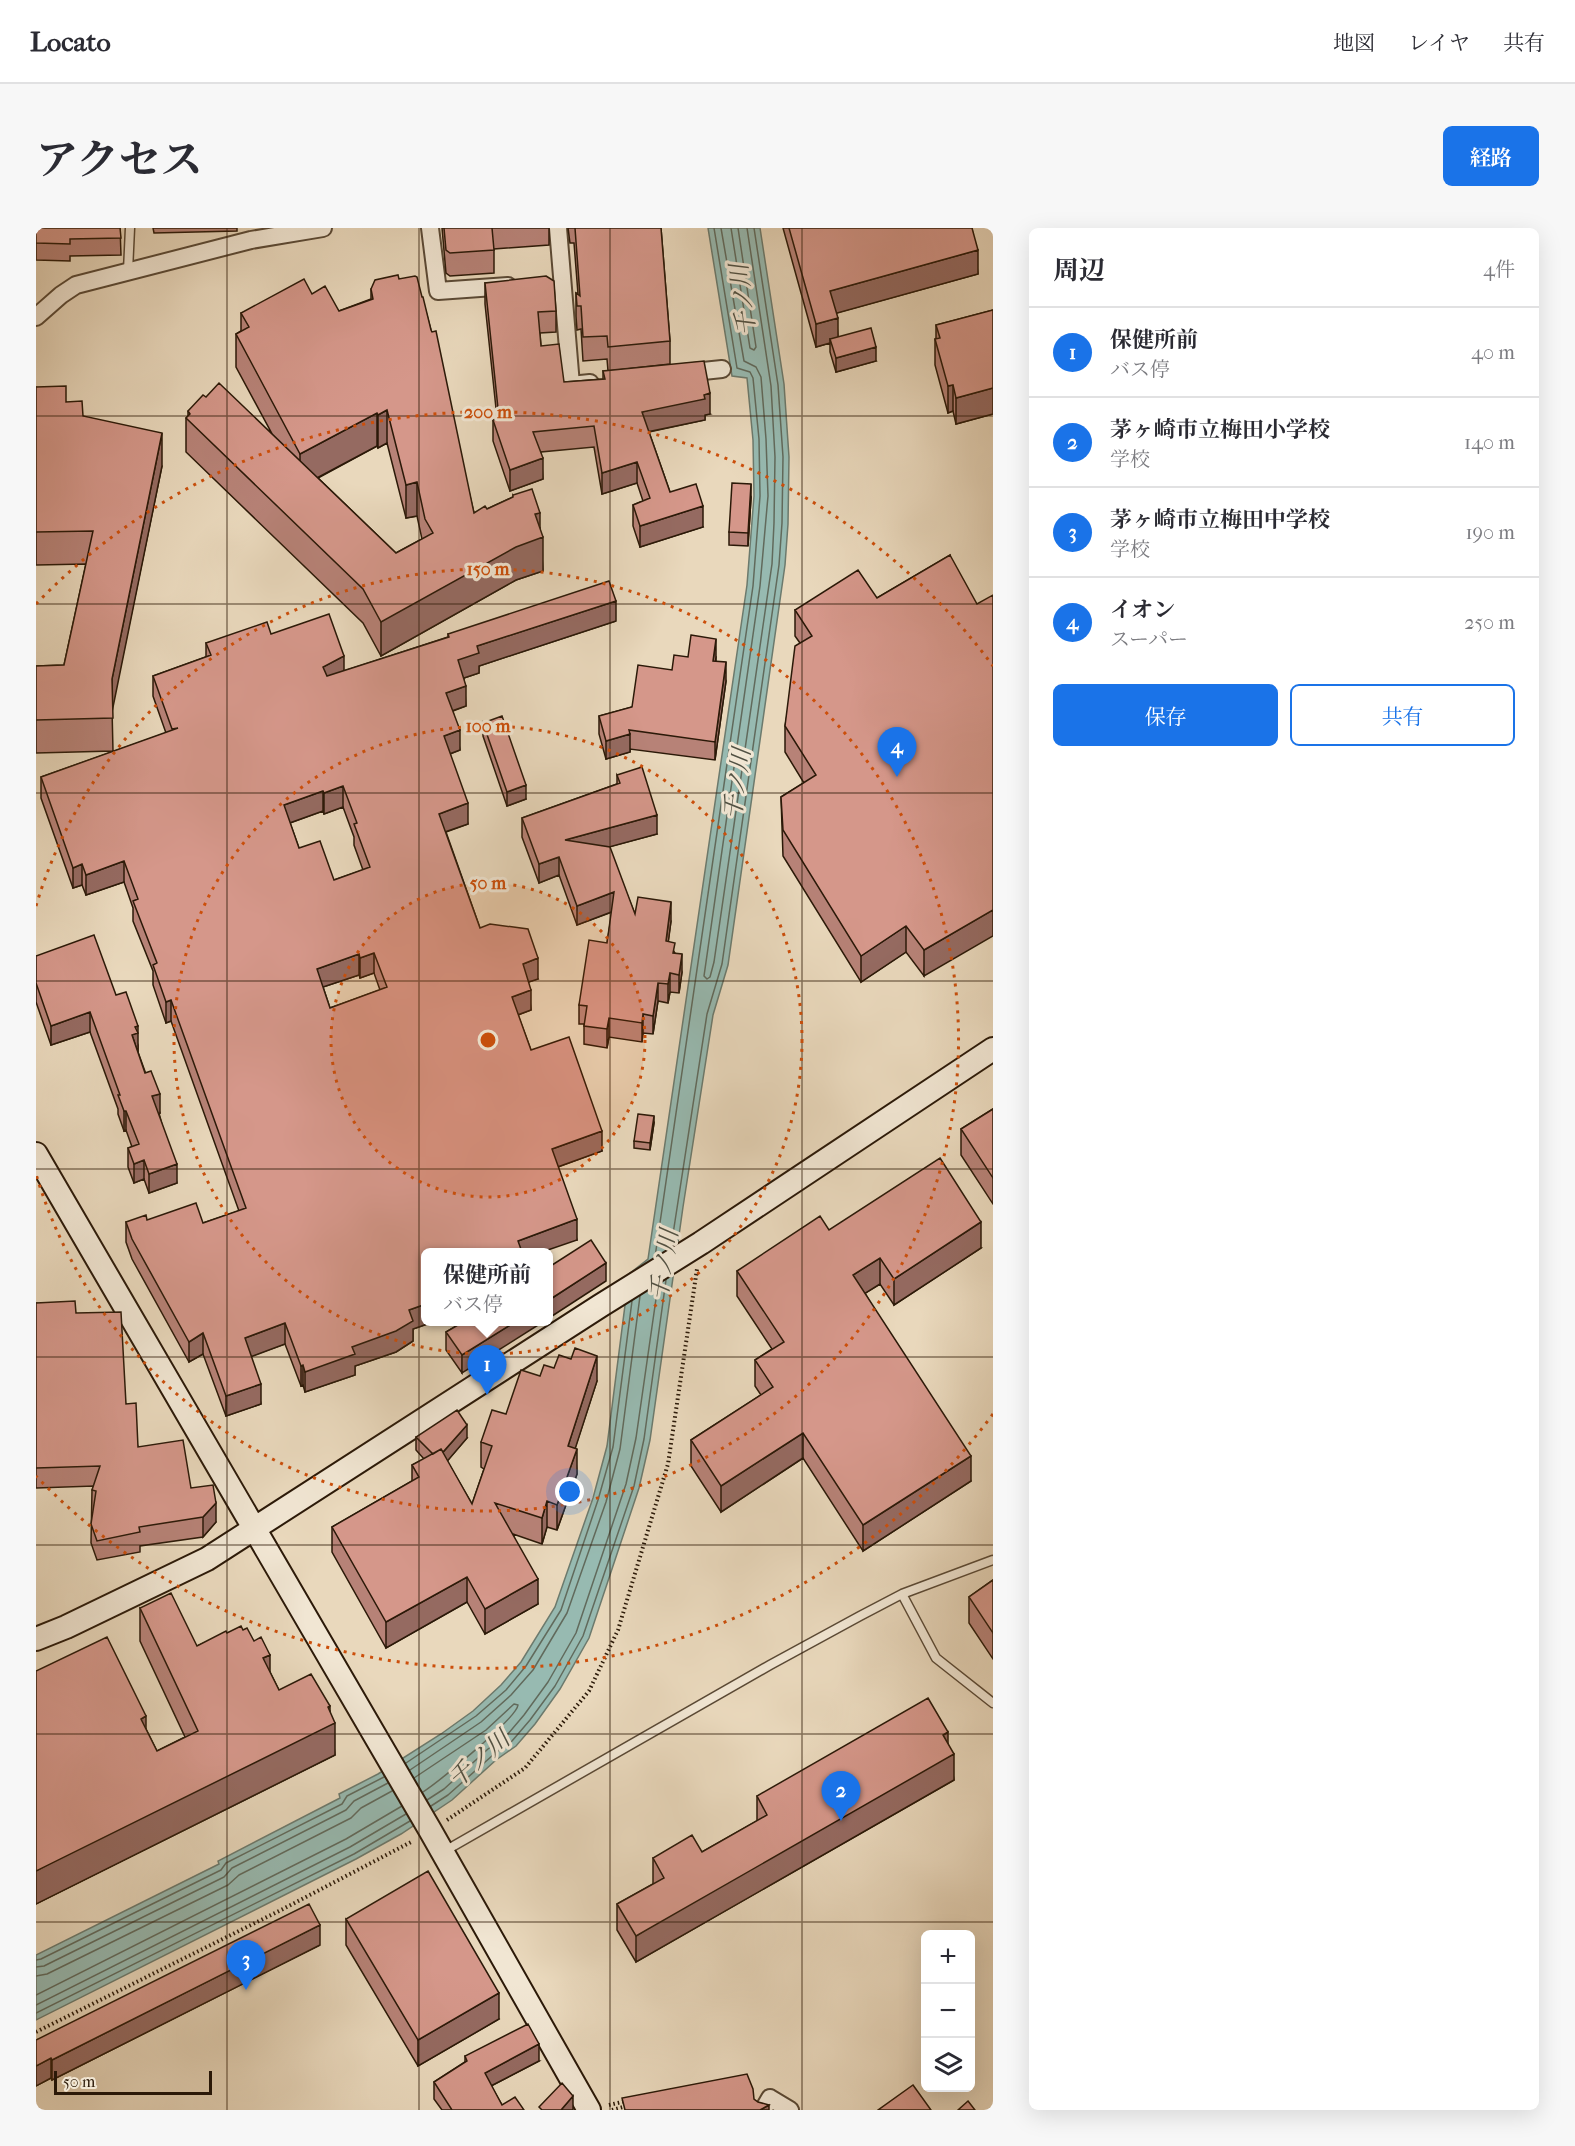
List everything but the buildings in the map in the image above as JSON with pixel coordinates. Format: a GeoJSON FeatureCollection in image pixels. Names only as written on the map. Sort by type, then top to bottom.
{"type":"FeatureCollection","features":[{"type":"Feature","properties":{"kind":"street"},"geometry":{"type":"LineString","coordinates":[[36,317],[76,285],[128,272],[250,234],[323,228]]}},
{"type":"Feature","properties":{"kind":"street"},"geometry":{"type":"LineString","coordinates":[[430,228],[438,291],[528,285]]}},
{"type":"Feature","properties":{"kind":"street"},"geometry":{"type":"LineString","coordinates":[[558,228],[557,283],[571,385],[606,381]]}},
{"type":"Feature","properties":{"kind":"street"},"geometry":{"type":"LineString","coordinates":[[664,375],[722,369]]}},
{"type":"Feature","properties":{"kind":"street"},"geometry":{"type":"LineString","coordinates":[[36,1639],[66,1627],[207,1559],[701,1243],[993,1049]]}},
{"type":"Feature","properties":{"kind":"street"},"geometry":{"type":"LineString","coordinates":[[36,1154],[442,1852],[599,2108]]}},
{"type":"Feature","properties":{"kind":"street"},"geometry":{"type":"LineString","coordinates":[[763,2110],[770,2098],[790,2110]]}},
{"type":"Feature","properties":{"kind":"lane"},"geometry":{"type":"LineString","coordinates":[[128,272],[130,228]]}},
{"type":"Feature","properties":{"kind":"lane"},"geometry":{"type":"LineString","coordinates":[[442,1852],[770,1665],[902,1594],[993,1560]]}},
{"type":"Feature","properties":{"kind":"lane"},"geometry":{"type":"LineString","coordinates":[[902,1594],[936,1658],[993,1702]]}},
{"type":"Feature","properties":{"kind":"path"},"geometry":{"type":"LineString","coordinates":[[36,2032],[391,1854],[483,1798],[525,1768],[589,1691],[618,1630],[668,1464],[701,1243]]}},
{"type":"Feature","properties":{"kind":"path"},"geometry":{"type":"LineString","coordinates":[[599,2108],[627,2101],[628,2106],[612,2110]]}},
{"type":"Feature","properties":{"kind":"water","name":"千ノ川"},"geometry":{"type":"Polygon","coordinates":[[[708,228],[760,228],[784,384],[789,457],[785,565],[728,965],[713,1015],[650,1440],[639,1488],[589,1638],[560,1689],[535,1724],[516,1746],[496,1760],[452,1800],[401,1834],[356,1859],[36,2020],[36,1955],[219,1864],[218,1861],[340,1798],[339,1794],[378,1774],[441,1734],[473,1711],[501,1685],[521,1662],[555,1607],[593,1498],[607,1446],[629,1274],[648,1259],[747,585],[754,496],[753,440],[747,378],[732,376],[708,228]]]}},
{"type":"Feature","properties":{"kind":"place","name":"イオン"},"geometry":{"type":"Point","coordinates":[897,777]}},
{"type":"Feature","properties":{"kind":"place","name":"保健所前"},"geometry":{"type":"Point","coordinates":[487,1395]}},
{"type":"Feature","properties":{"kind":"place","name":"茅ヶ崎市立梅田小学校"},"geometry":{"type":"Point","coordinates":[841,1821]}},
{"type":"Feature","properties":{"kind":"place","name":"茅ヶ崎市立梅田中学校"},"geometry":{"type":"Point","coordinates":[246,1990]}}]}
